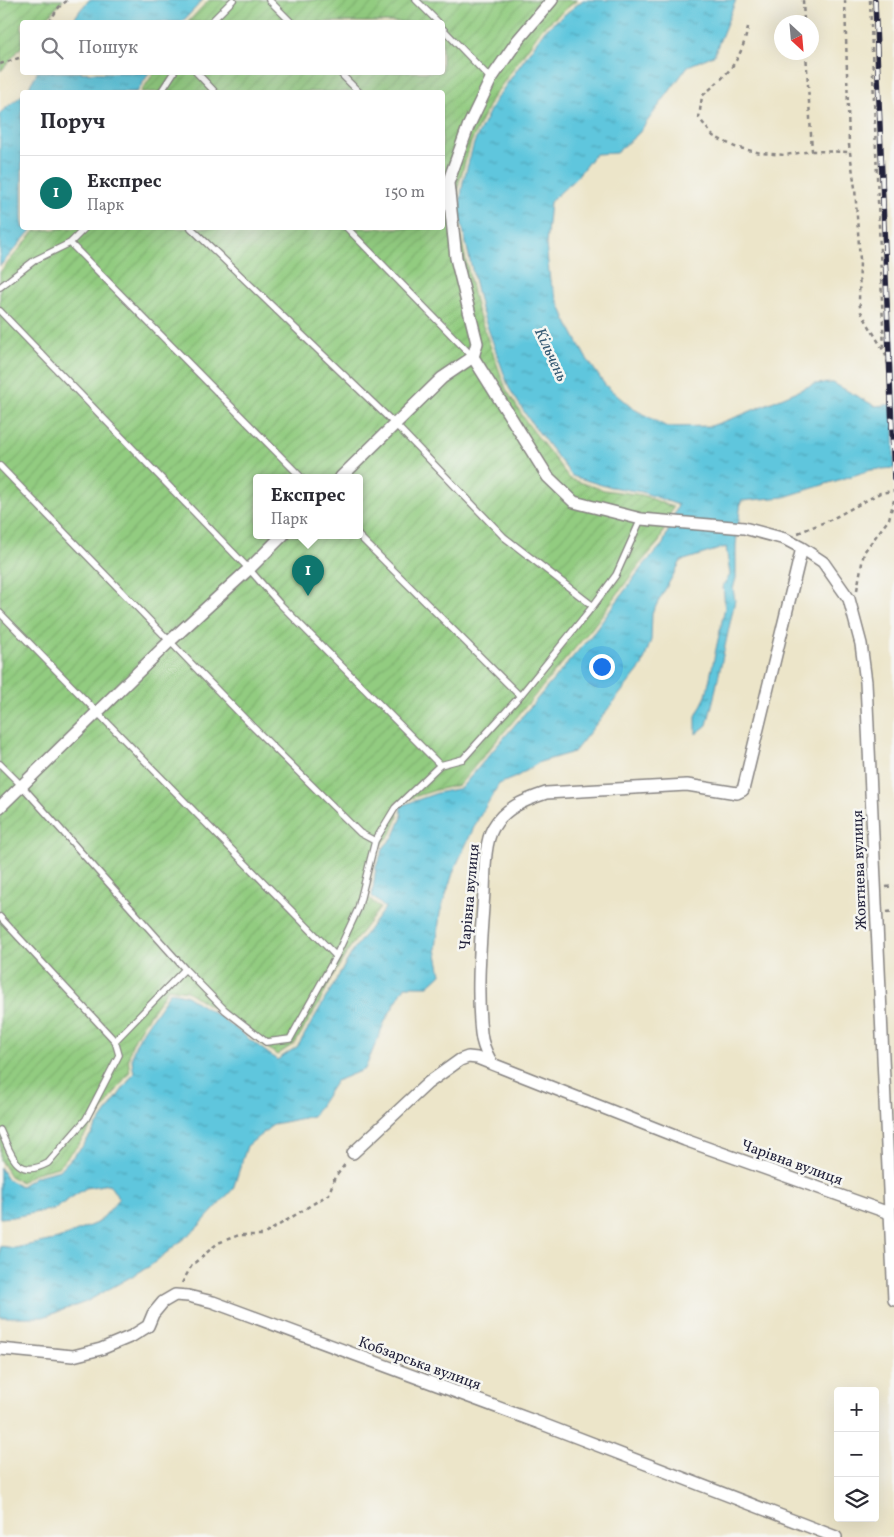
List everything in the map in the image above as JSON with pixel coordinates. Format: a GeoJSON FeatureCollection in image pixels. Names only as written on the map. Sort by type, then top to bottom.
{"type":"FeatureCollection","features":[{"type":"Feature","properties":{"kind":"street"},"geometry":{"type":"LineString","coordinates":[[344,474],[442,378],[473,356],[477,343],[456,258],[446,180],[491,79],[518,40],[552,0]]}},
{"type":"Feature","properties":{"kind":"street","name":"Жовтнева вулиця"},"geometry":{"type":"LineString","coordinates":[[473,356],[548,476],[574,502],[641,520],[744,528],[785,538],[823,562],[849,599],[861,644],[866,682],[894,1300]]}},
{"type":"Feature","properties":{"kind":"street"},"geometry":{"type":"LineString","coordinates":[[0,807],[170,641],[279,539]]}},
{"type":"Feature","properties":{"kind":"street","name":"Чарівна вулиця"},"geometry":{"type":"LineString","coordinates":[[490,1062],[484,1049],[481,1035],[478,976],[488,842],[492,828],[501,816],[512,807],[526,799],[546,793],[688,785],[737,793],[743,790],[802,548]]}},
{"type":"Feature","properties":{"kind":"street","name":"Чарівна вулиця"},"geometry":{"type":"LineString","coordinates":[[353,1152],[428,1083],[460,1060],[468,1057],[477,1058],[685,1140],[889,1213]]}},
{"type":"Feature","properties":{"kind":"street"},"geometry":{"type":"LineString","coordinates":[[0,1350],[73,1356],[101,1349],[132,1336],[148,1326],[153,1314],[163,1302],[175,1295]]}},
{"type":"Feature","properties":{"kind":"street","name":"Кобзарська вулиця"},"geometry":{"type":"LineString","coordinates":[[175,1295],[213,1302],[241,1312],[537,1422],[836,1537]]}},
{"type":"Feature","properties":{"kind":"lane"},"geometry":{"type":"LineString","coordinates":[[212,20],[233,0]]}},
{"type":"Feature","properties":{"kind":"lane"},"geometry":{"type":"LineString","coordinates":[[269,0],[289,20]]}},
{"type":"Feature","properties":{"kind":"lane"},"geometry":{"type":"LineString","coordinates":[[416,0],[436,20]]}},
{"type":"Feature","properties":{"kind":"lane"},"geometry":{"type":"LineString","coordinates":[[445,31],[491,79]]}},
{"type":"Feature","properties":{"kind":"lane"},"geometry":{"type":"LineString","coordinates":[[162,90],[172,75]]}},
{"type":"Feature","properties":{"kind":"lane"},"geometry":{"type":"LineString","coordinates":[[199,75],[214,90]]}},
{"type":"Feature","properties":{"kind":"lane"},"geometry":{"type":"LineString","coordinates":[[342,75],[357,90]]}},
{"type":"Feature","properties":{"kind":"lane"},"geometry":{"type":"LineString","coordinates":[[0,287],[34,260],[70,243],[83,230]]}},
{"type":"Feature","properties":{"kind":"lane"},"geometry":{"type":"LineString","coordinates":[[194,230],[394,424],[504,536],[593,606]]}},
{"type":"Feature","properties":{"kind":"lane"},"geometry":{"type":"LineString","coordinates":[[349,230],[473,356]]}},
{"type":"Feature","properties":{"kind":"lane"},"geometry":{"type":"LineString","coordinates":[[70,243],[298,474]]}},
{"type":"Feature","properties":{"kind":"lane"},"geometry":{"type":"LineString","coordinates":[[0,311],[249,569],[279,603],[440,765]]}},
{"type":"Feature","properties":{"kind":"lane"},"geometry":{"type":"LineString","coordinates":[[0,466],[250,724],[360,833],[375,841]]}},
{"type":"Feature","properties":{"kind":"lane"},"geometry":{"type":"LineString","coordinates":[[0,764],[22,786],[185,969],[225,1010],[266,1042],[290,1040],[336,956],[358,909],[375,841],[395,808],[440,765],[462,759],[520,696],[616,575],[641,520]]}},
{"type":"Feature","properties":{"kind":"lane"},"geometry":{"type":"LineString","coordinates":[[362,539],[520,696]]}},
{"type":"Feature","properties":{"kind":"lane"},"geometry":{"type":"LineString","coordinates":[[0,613],[336,956]]}},
{"type":"Feature","properties":{"kind":"lane"},"geometry":{"type":"LineString","coordinates":[[0,916],[115,1040],[119,1055],[86,1119],[48,1163],[28,1170],[18,1165],[0,1130]]}},
{"type":"Feature","properties":{"kind":"lane"},"geometry":{"type":"LineString","coordinates":[[115,1040],[185,969]]}},
{"type":"Feature","properties":{"kind":"path"},"geometry":{"type":"LineString","coordinates":[[50,20],[59,7],[68,0]]}},
{"type":"Feature","properties":{"kind":"path"},"geometry":{"type":"LineString","coordinates":[[803,0],[804,15]]}},
{"type":"Feature","properties":{"kind":"path"},"geometry":{"type":"LineString","coordinates":[[846,0],[850,152],[856,188],[860,260],[859,301],[861,312],[885,353]]}},
{"type":"Feature","properties":{"kind":"path"},"geometry":{"type":"LineString","coordinates":[[870,0],[885,353],[890,371],[894,479]]}},
{"type":"Feature","properties":{"kind":"path"},"geometry":{"type":"LineString","coordinates":[[748,27],[745,43],[734,66],[702,96],[699,118],[713,136],[735,147],[761,153],[785,155],[812,150],[850,152]]}},
{"type":"Feature","properties":{"kind":"path"},"geometry":{"type":"LineString","coordinates":[[0,64],[20,58]]}},
{"type":"Feature","properties":{"kind":"path"},"geometry":{"type":"LineString","coordinates":[[806,60],[812,150]]}},
{"type":"Feature","properties":{"kind":"path"},"geometry":{"type":"LineString","coordinates":[[785,538],[832,518],[880,493],[894,491]]}},
{"type":"Feature","properties":{"kind":"path"},"geometry":{"type":"LineString","coordinates":[[851,605],[859,584],[864,552],[889,519],[894,500]]}},
{"type":"Feature","properties":{"kind":"path"},"geometry":{"type":"LineString","coordinates":[[888,912],[894,911]]}},
{"type":"Feature","properties":{"kind":"path"},"geometry":{"type":"LineString","coordinates":[[175,1295],[192,1265],[218,1243],[240,1235],[263,1235],[328,1194],[334,1179],[353,1152]]}},
{"type":"Feature","properties":{"kind":"green space"},"geometry":{"type":"Polygon","coordinates":[[[0,0],[63,0],[46,20],[20,20],[20,48],[1,71],[0,0]]]}},
{"type":"Feature","properties":{"kind":"green space"},"geometry":{"type":"Polygon","coordinates":[[[209,0],[577,0],[542,28],[491,100],[471,142],[459,182],[455,213],[477,310],[506,389],[527,423],[570,479],[604,490],[642,495],[673,507],[659,542],[639,565],[592,628],[459,785],[395,803],[398,817],[391,834],[381,845],[372,866],[368,897],[380,908],[351,946],[295,1043],[277,1055],[222,1014],[187,991],[168,988],[135,1039],[129,1058],[130,1071],[78,1145],[58,1167],[35,1173],[21,1182],[10,1176],[0,1160],[0,272],[35,231],[445,230],[445,90],[142,90],[153,75],[445,75],[445,20],[190,20],[209,0]]]}},
{"type":"Feature","properties":{"kind":"water"},"geometry":{"type":"Polygon","coordinates":[[[89,0],[203,0],[184,20],[73,20],[89,0]]]}},
{"type":"Feature","properties":{"kind":"water","name":"Кільчень"},"geometry":{"type":"Polygon","coordinates":[[[583,0],[736,0],[714,55],[688,66],[638,134],[616,153],[595,154],[576,178],[550,202],[546,245],[550,281],[566,320],[585,356],[605,385],[632,408],[667,427],[711,426],[814,384],[833,383],[875,406],[894,404],[894,468],[871,470],[784,497],[741,501],[736,545],[736,578],[733,589],[735,600],[707,725],[696,734],[696,716],[706,696],[725,607],[723,585],[730,575],[726,547],[681,561],[652,613],[651,640],[642,666],[574,752],[540,762],[516,777],[499,784],[477,821],[454,870],[440,913],[436,949],[441,974],[428,986],[405,986],[385,1021],[365,1069],[336,1081],[313,1116],[274,1124],[247,1146],[233,1189],[197,1228],[150,1266],[86,1302],[43,1317],[0,1317],[0,1246],[15,1248],[58,1239],[99,1222],[119,1199],[109,1184],[86,1188],[54,1209],[0,1218],[0,1167],[7,1179],[21,1186],[36,1176],[60,1170],[82,1147],[134,1073],[132,1057],[137,1041],[170,992],[185,995],[220,1017],[277,1060],[298,1046],[354,949],[385,908],[372,896],[376,867],[384,847],[394,836],[402,817],[400,806],[437,793],[461,788],[595,631],[642,567],[663,544],[678,505],[642,492],[605,486],[572,476],[530,421],[509,388],[481,309],[459,212],[463,182],[474,143],[494,102],[545,30],[583,0]]]}},
{"type":"Feature","properties":{"kind":"water"},"geometry":{"type":"Polygon","coordinates":[[[36,75],[148,75],[138,90],[27,90],[36,75]]]}},
{"type":"Feature","properties":{"kind":"water"},"geometry":{"type":"Polygon","coordinates":[[[20,97],[20,230],[31,230],[0,266],[0,113],[20,97]]]}},
{"type":"Feature","properties":{"kind":"railway"},"geometry":{"type":"LineString","coordinates":[[875,0],[894,479]]}},
{"type":"Feature","properties":{"kind":"place","name":"Експрес"},"geometry":{"type":"Point","coordinates":[308,596]}}]}
